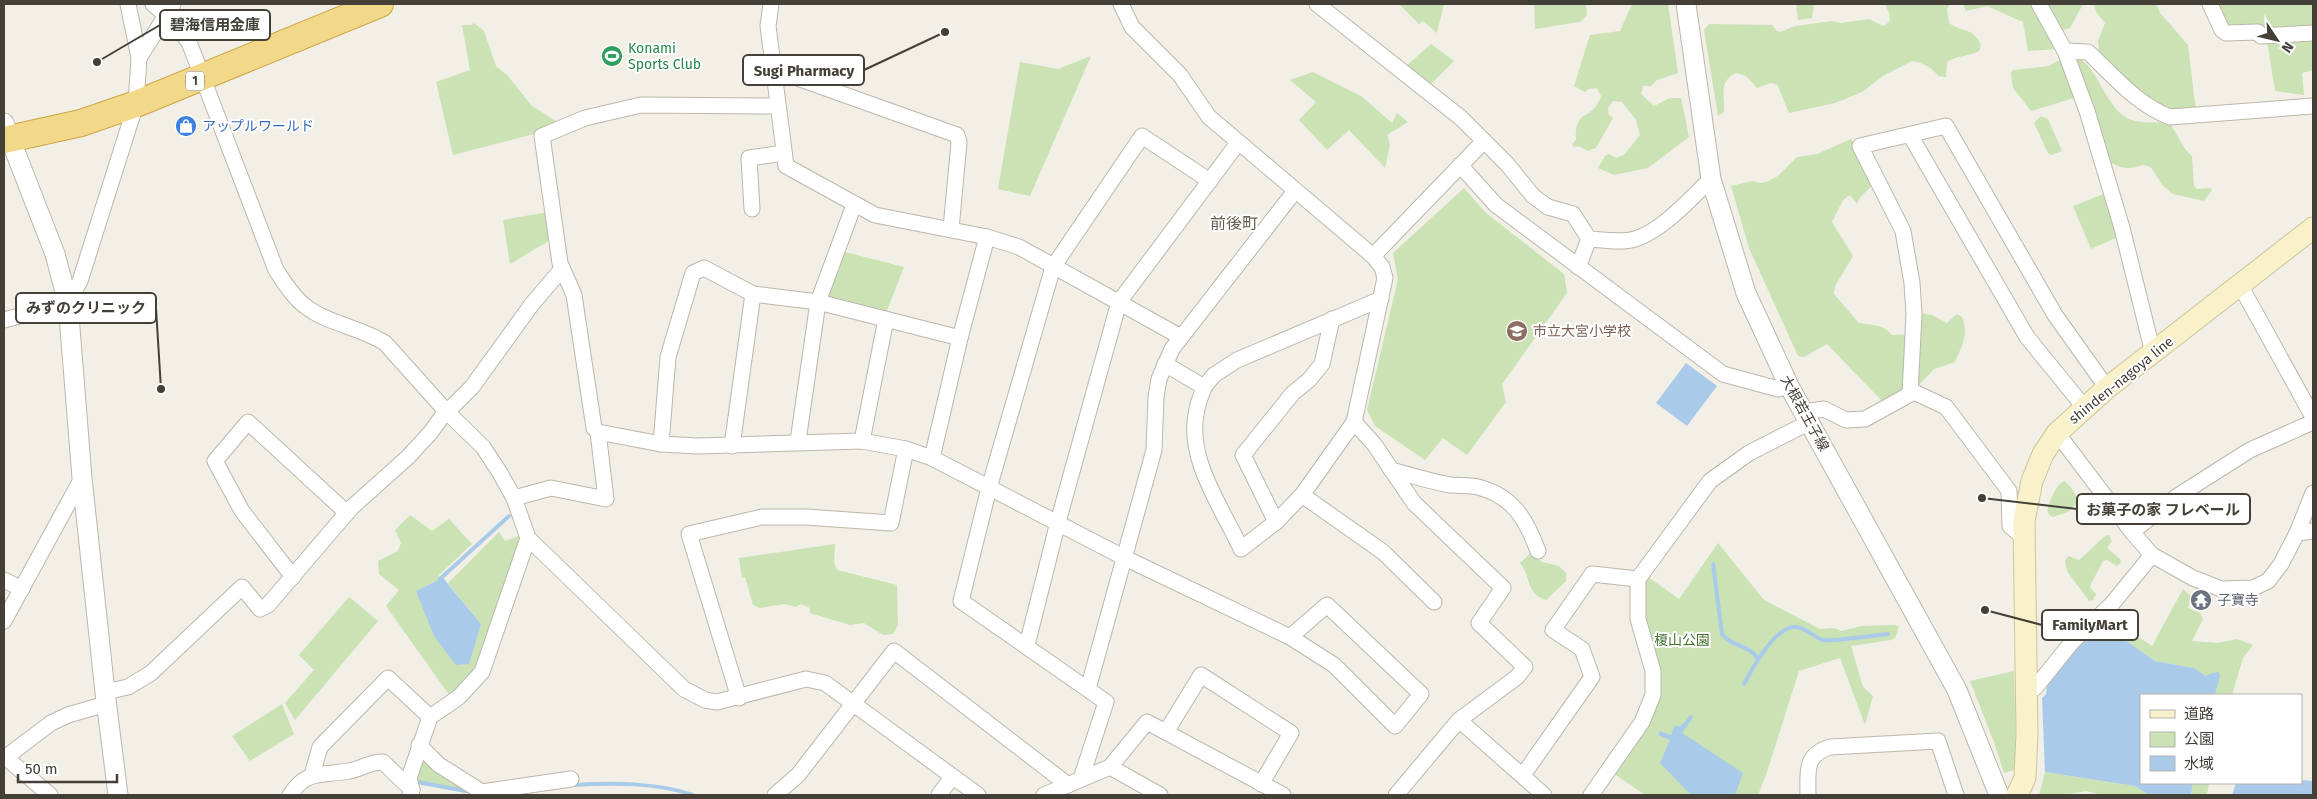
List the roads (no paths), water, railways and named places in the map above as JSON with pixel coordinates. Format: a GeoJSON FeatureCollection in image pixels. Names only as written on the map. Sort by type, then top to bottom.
{"type":"FeatureCollection","features":[{"type":"Feature","properties":{"kind":"highway","name":"1"},"geometry":{"type":"LineString","coordinates":[[6,134],[81,123],[136,104],[380,4]]}},
{"type":"Feature","properties":{"kind":"main road","name":"shinden-nagoya line"},"geometry":{"type":"LineString","coordinates":[[2017,795],[2025,778],[2024,521],[2032,481],[2043,454],[2057,433],[2084,407],[2313,228]]}},
{"type":"Feature","properties":{"kind":"street"},"geometry":{"type":"LineString","coordinates":[[4,320],[68,303],[80,281],[136,104],[139,58],[128,4]]}},
{"type":"Feature","properties":{"kind":"street"},"geometry":{"type":"LineString","coordinates":[[154,4],[170,9],[189,42],[276,270],[286,286],[304,306],[328,319],[374,336],[385,344],[446,411],[483,447],[514,498],[528,538],[684,689],[705,700],[717,702],[806,680],[825,683],[854,702],[978,795]]}},
{"type":"Feature","properties":{"kind":"street"},"geometry":{"type":"LineString","coordinates":[[771,4],[768,26],[786,166],[854,205],[876,215],[987,236],[1019,247],[1181,337]]}},
{"type":"Feature","properties":{"kind":"street"},"geometry":{"type":"LineString","coordinates":[[1120,4],[1132,27],[1180,75],[1209,117],[1295,192],[1374,256],[1382,267],[1385,278],[1381,299],[1354,422],[1302,495],[1276,522],[1241,549],[1203,470],[1198,449],[1196,410],[1204,387],[1214,375],[1230,364],[1381,299]]}},
{"type":"Feature","properties":{"kind":"street"},"geometry":{"type":"LineString","coordinates":[[1317,4],[1461,118],[1507,164],[1533,196],[1548,207],[1573,214],[1589,239]]}},
{"type":"Feature","properties":{"kind":"street","name":"大根若王子線"},"geometry":{"type":"LineString","coordinates":[[1686,4],[1711,179],[1746,293],[1789,386],[1957,690],[1999,795]]}},
{"type":"Feature","properties":{"kind":"street"},"geometry":{"type":"LineString","coordinates":[[2039,4],[2064,51],[2088,111],[2112,194],[2152,353]]}},
{"type":"Feature","properties":{"kind":"street"},"geometry":{"type":"LineString","coordinates":[[2210,4],[2222,30],[2226,32],[2258,32],[2261,36],[2313,33]]}},
{"type":"Feature","properties":{"kind":"street"},"geometry":{"type":"LineString","coordinates":[[139,58],[170,9]]}},
{"type":"Feature","properties":{"kind":"street"},"geometry":{"type":"LineString","coordinates":[[2064,51],[2088,52],[2120,84],[2154,111],[2170,117],[2313,106]]}},
{"type":"Feature","properties":{"kind":"street"},"geometry":{"type":"LineString","coordinates":[[775,70],[957,135],[959,142],[950,229]]}},
{"type":"Feature","properties":{"kind":"street"},"geometry":{"type":"LineString","coordinates":[[777,106],[641,105],[585,118],[542,136],[562,269],[574,295],[594,428],[598,432],[661,444],[732,446],[798,441],[862,441],[906,449],[932,458],[1125,558],[1290,637],[1334,665],[1395,726],[1421,694],[1327,605],[1290,637]]}},
{"type":"Feature","properties":{"kind":"street"},"geometry":{"type":"LineString","coordinates":[[1910,394],[1914,314],[1912,283],[1903,231],[1860,146],[1946,126],[2055,315],[2107,388]]}},
{"type":"Feature","properties":{"kind":"street"},"geometry":{"type":"LineString","coordinates":[[6,134],[55,254],[68,303],[82,478],[118,795]]}},
{"type":"Feature","properties":{"kind":"street"},"geometry":{"type":"LineString","coordinates":[[1910,135],[2027,337],[2084,407]]}},
{"type":"Feature","properties":{"kind":"street"},"geometry":{"type":"LineString","coordinates":[[1074,782],[1106,702],[1027,645],[961,601],[989,488],[1053,267],[1142,136],[1210,181]]}},
{"type":"Feature","properties":{"kind":"street"},"geometry":{"type":"LineString","coordinates":[[1374,256],[1484,140]]}},
{"type":"Feature","properties":{"kind":"street"},"geometry":{"type":"LineString","coordinates":[[1027,645],[1058,522],[1119,302],[1238,143]]}},
{"type":"Feature","properties":{"kind":"street"},"geometry":{"type":"LineString","coordinates":[[752,209],[749,158],[784,153]]}},
{"type":"Feature","properties":{"kind":"street"},"geometry":{"type":"LineString","coordinates":[[1460,165],[1496,205],[1723,374],[1778,389],[1789,386]]}},
{"type":"Feature","properties":{"kind":"street"},"geometry":{"type":"LineString","coordinates":[[1589,239],[1620,241],[1636,239],[1657,227],[1711,179]]}},
{"type":"Feature","properties":{"kind":"street"},"geometry":{"type":"LineString","coordinates":[[1088,689],[1154,450],[1156,397],[1159,379],[1165,364],[1172,349],[1181,337],[1295,192]]}},
{"type":"Feature","properties":{"kind":"street"},"geometry":{"type":"LineString","coordinates":[[798,441],[818,302],[854,205]]}},
{"type":"Feature","properties":{"kind":"street"},"geometry":{"type":"LineString","coordinates":[[932,458],[960,338],[987,236]]}},
{"type":"Feature","properties":{"kind":"street"},"geometry":{"type":"LineString","coordinates":[[1578,267],[1589,239]]}},
{"type":"Feature","properties":{"kind":"street"},"geometry":{"type":"LineString","coordinates":[[661,444],[668,357],[693,273],[704,268],[753,294],[818,302],[960,338]]}},
{"type":"Feature","properties":{"kind":"street"},"geometry":{"type":"LineString","coordinates":[[50,795],[5,756],[51,723],[128,687],[150,673],[242,587],[260,609],[268,605],[347,513],[408,457],[431,432],[446,411],[472,387],[532,304],[562,269]]}},
{"type":"Feature","properties":{"kind":"street"},"geometry":{"type":"LineString","coordinates":[[2240,285],[2313,417]]}},
{"type":"Feature","properties":{"kind":"street"},"geometry":{"type":"LineString","coordinates":[[732,446],[753,294]]}},
{"type":"Feature","properties":{"kind":"street"},"geometry":{"type":"LineString","coordinates":[[862,441],[886,319]]}},
{"type":"Feature","properties":{"kind":"street"},"geometry":{"type":"LineString","coordinates":[[1276,522],[1243,455],[1293,393],[1309,380],[1322,364],[1332,320]]}},
{"type":"Feature","properties":{"kind":"street"},"geometry":{"type":"LineString","coordinates":[[1165,364],[1204,387]]}},
{"type":"Feature","properties":{"kind":"street"},"geometry":{"type":"LineString","coordinates":[[1591,795],[1642,722],[1653,695],[1653,672],[1638,618],[1638,578],[1710,481],[1749,453],[1807,417],[1824,409],[1846,420],[1865,419],[1914,392],[1946,407],[2009,491],[2010,526],[2024,538]]}},
{"type":"Feature","properties":{"kind":"street"},"geometry":{"type":"LineString","coordinates":[[292,577],[242,511],[215,461],[248,422],[347,513]]}},
{"type":"Feature","properties":{"kind":"street"},"geometry":{"type":"LineString","coordinates":[[1354,422],[1374,444],[1414,503],[1503,588],[1479,623],[1525,667],[1517,677],[1459,720],[1396,795]]}},
{"type":"Feature","properties":{"kind":"street"},"geometry":{"type":"LineString","coordinates":[[2132,532],[2176,497],[2250,450],[2313,422]]}},
{"type":"Feature","properties":{"kind":"street"},"geometry":{"type":"LineString","coordinates":[[514,498],[552,488],[606,499],[598,432]]}},
{"type":"Feature","properties":{"kind":"street"},"geometry":{"type":"LineString","coordinates":[[2057,433],[2132,532],[2152,555],[2193,578],[2221,589],[2253,588],[2268,581],[2281,564],[2297,533],[2313,493]]}},
{"type":"Feature","properties":{"kind":"street"},"geometry":{"type":"LineString","coordinates":[[739,698],[689,534],[762,517],[806,517],[891,523],[906,449]]}},
{"type":"Feature","properties":{"kind":"street"},"geometry":{"type":"LineString","coordinates":[[1391,470],[1450,485],[1477,486],[1495,493],[1513,506],[1527,524],[1538,551]]}},
{"type":"Feature","properties":{"kind":"street"},"geometry":{"type":"LineString","coordinates":[[4,621],[82,478]]}},
{"type":"Feature","properties":{"kind":"street"},"geometry":{"type":"LineString","coordinates":[[1302,495],[1383,552],[1434,602]]}},
{"type":"Feature","properties":{"kind":"street"},"geometry":{"type":"LineString","coordinates":[[2297,533],[2313,531]]}},
{"type":"Feature","properties":{"kind":"street"},"geometry":{"type":"LineString","coordinates":[[411,792],[408,778],[430,717],[459,697],[482,672],[528,538]]}},
{"type":"Feature","properties":{"kind":"street"},"geometry":{"type":"LineString","coordinates":[[2026,689],[2035,688],[2072,642],[2112,604],[2152,555]]}},
{"type":"Feature","properties":{"kind":"street"},"geometry":{"type":"LineString","coordinates":[[1523,775],[1592,678],[1582,649],[1553,630],[1592,574],[1638,578]]}},
{"type":"Feature","properties":{"kind":"street"},"geometry":{"type":"LineString","coordinates":[[4,580],[22,589]]}},
{"type":"Feature","properties":{"kind":"street"},"geometry":{"type":"LineString","coordinates":[[775,795],[798,775],[894,651],[1074,782]]}},
{"type":"Feature","properties":{"kind":"street"},"geometry":{"type":"LineString","coordinates":[[1166,732],[1201,675],[1292,733],[1261,784]]}},
{"type":"Feature","properties":{"kind":"street"},"geometry":{"type":"LineString","coordinates":[[312,774],[320,747],[388,678],[430,717]]}},
{"type":"Feature","properties":{"kind":"street"},"geometry":{"type":"LineString","coordinates":[[1459,720],[1544,795]]}},
{"type":"Feature","properties":{"kind":"street"},"geometry":{"type":"LineString","coordinates":[[1044,795],[1110,767],[1147,722],[1283,795]]}},
{"type":"Feature","properties":{"kind":"street"},"geometry":{"type":"LineString","coordinates":[[1808,795],[1808,767],[1813,756],[1819,750],[1830,746],[1938,741],[1956,795]]}},
{"type":"Feature","properties":{"kind":"street"},"geometry":{"type":"LineString","coordinates":[[419,745],[439,765],[481,794],[571,779]]}},
{"type":"Feature","properties":{"kind":"street"},"geometry":{"type":"LineString","coordinates":[[290,795],[298,783],[312,774],[350,771],[371,762],[383,762],[411,792]]}},
{"type":"Feature","properties":{"kind":"street"},"geometry":{"type":"LineString","coordinates":[[1110,767],[1160,795]]}},
{"type":"Feature","properties":{"kind":"street"},"geometry":{"type":"LineString","coordinates":[[939,795],[952,777]]}},
{"type":"Feature","properties":{"kind":"water"},"geometry":{"type":"Polygon","coordinates":[[[1686,363],[1717,386],[1687,426],[1656,403],[1686,363]]]}},
{"type":"Feature","properties":{"kind":"water"},"geometry":{"type":"Polygon","coordinates":[[[440,579],[444,579],[481,624],[469,664],[456,665],[434,636],[416,591],[440,579]]]}},
{"type":"Feature","properties":{"kind":"water"},"geometry":{"type":"Polygon","coordinates":[[[2101,623],[2155,661],[2194,668],[2206,676],[2219,672],[2220,677],[2215,694],[2140,694],[2140,784],[2193,784],[2191,795],[2149,795],[2135,786],[2045,772],[2042,698],[2046,694],[2047,683],[2079,644],[2101,623]]]}},
{"type":"Feature","properties":{"kind":"water"},"geometry":{"type":"Polygon","coordinates":[[[1684,722],[1688,724],[1682,733],[1743,773],[1735,795],[1691,795],[1660,763],[1670,740],[1658,735],[1660,731],[1671,735],[1675,725],[1680,727],[1684,722]]]}},
{"type":"Feature","properties":{"kind":"water"},"geometry":{"type":"Polygon","coordinates":[[[2302,780],[2313,781],[2313,795],[2232,795],[2236,784],[2302,784],[2302,780]]]}},
{"type":"Feature","properties":{"kind":"waterway"},"geometry":{"type":"LineString","coordinates":[[440,579],[509,516]]}},
{"type":"Feature","properties":{"kind":"waterway"},"geometry":{"type":"LineString","coordinates":[[1713,564],[1722,634],[1730,641],[1750,651],[1758,659]]}},
{"type":"Feature","properties":{"kind":"waterway"},"geometry":{"type":"LineString","coordinates":[[1744,684],[1765,649],[1788,628],[1800,628],[1823,640],[1888,634]]}},
{"type":"Feature","properties":{"kind":"waterway"},"geometry":{"type":"LineString","coordinates":[[1684,727],[1691,717]]}},
{"type":"Feature","properties":{"kind":"waterway"},"geometry":{"type":"LineString","coordinates":[[417,782],[471,792]]}},
{"type":"Feature","properties":{"kind":"waterway"},"geometry":{"type":"LineString","coordinates":[[572,785],[618,784],[649,786],[693,795]]}},
{"type":"Feature","properties":{"kind":"place","name":"Sugi Pharmacy"},"geometry":{"type":"Point","coordinates":[945,32]}},
{"type":"Feature","properties":{"kind":"place","name":"Konami Sports Club"},"geometry":{"type":"Point","coordinates":[612,56]}},
{"type":"Feature","properties":{"kind":"place","name":"碧海信用金庫"},"geometry":{"type":"Point","coordinates":[97,62]}},
{"type":"Feature","properties":{"kind":"place","name":"アップルワールド"},"geometry":{"type":"Point","coordinates":[186,126]}},
{"type":"Feature","properties":{"kind":"place","name":"市立大宮小学校"},"geometry":{"type":"Point","coordinates":[1517,331]}},
{"type":"Feature","properties":{"kind":"place","name":"みずのクリニック"},"geometry":{"type":"Point","coordinates":[161,389]}},
{"type":"Feature","properties":{"kind":"place","name":"お菓子の家 フレベール"},"geometry":{"type":"Point","coordinates":[1982,498]}},
{"type":"Feature","properties":{"kind":"place","name":"子寶寺"},"geometry":{"type":"Point","coordinates":[2201,600]}},
{"type":"Feature","properties":{"kind":"place","name":"FamilyMart"},"geometry":{"type":"Point","coordinates":[1985,610]}},
{"type":"Feature","properties":{"kind":"district","name":"前後町"},"geometry":{"type":"Point","coordinates":[1234,223]}},
{"type":"Feature","properties":{"kind":"park label","name":"榎山公園"},"geometry":{"type":"Point","coordinates":[1682,640]}}]}
